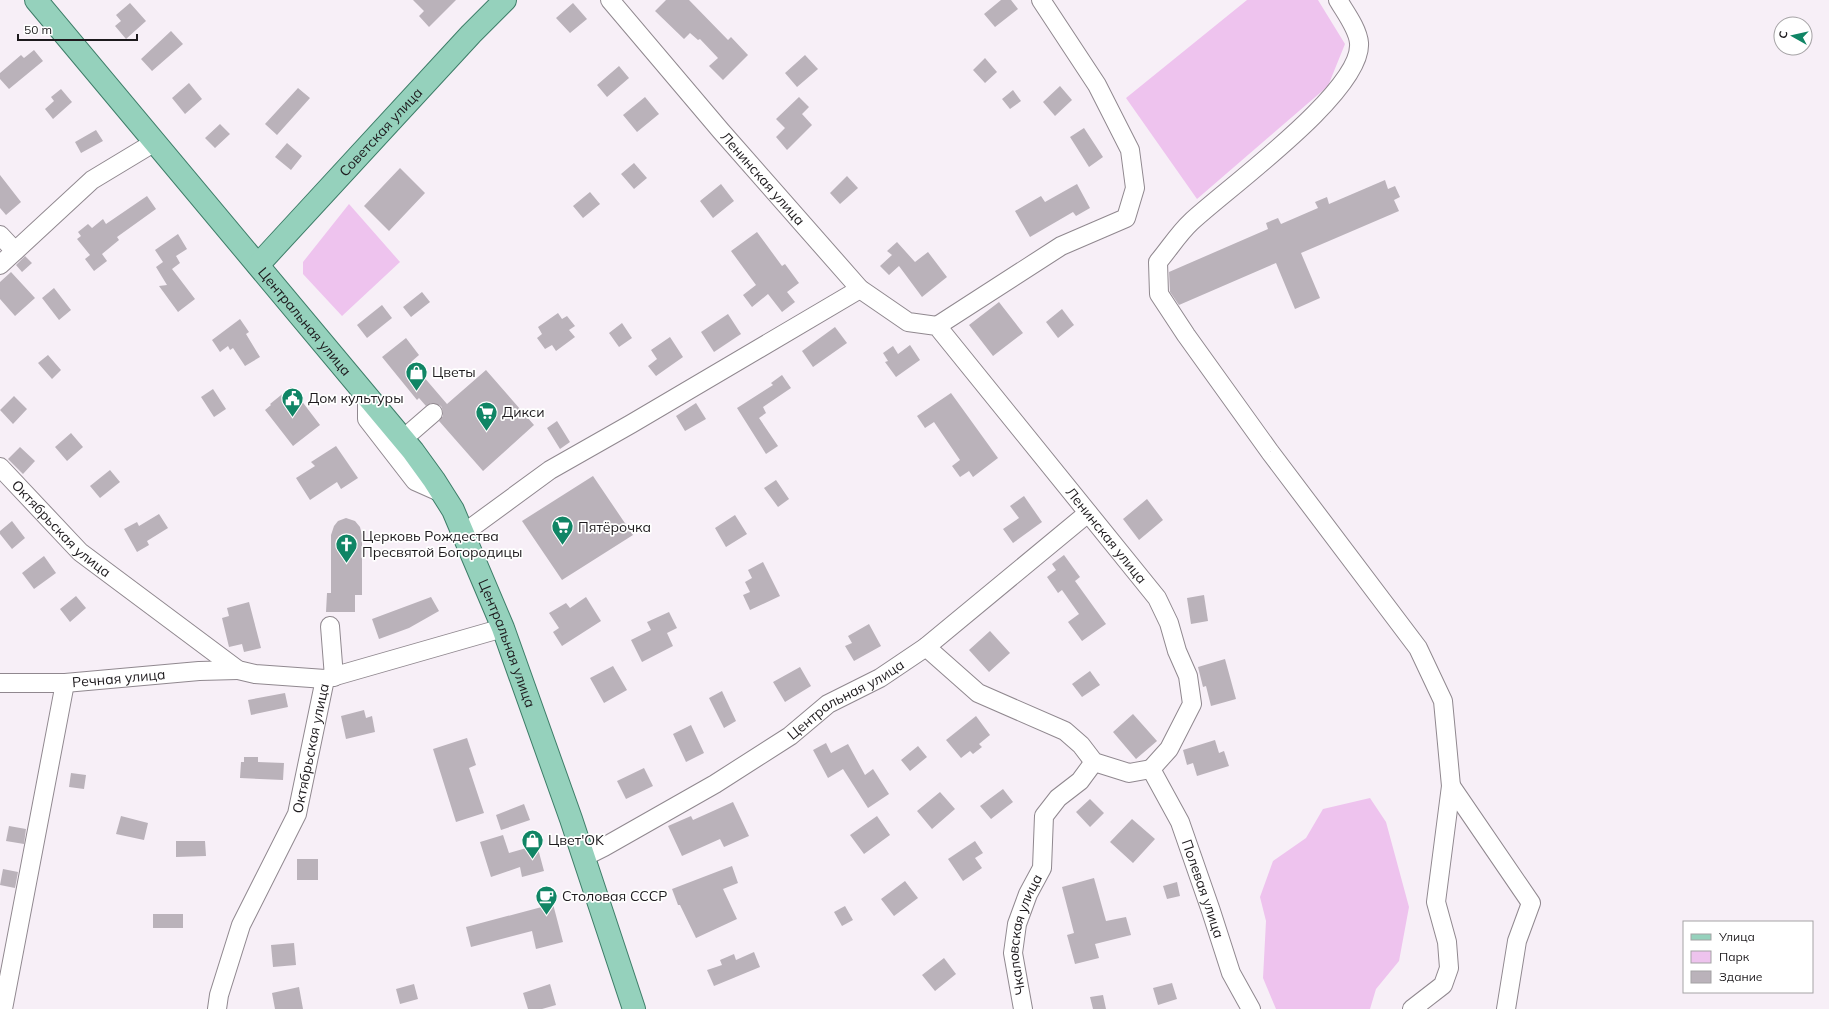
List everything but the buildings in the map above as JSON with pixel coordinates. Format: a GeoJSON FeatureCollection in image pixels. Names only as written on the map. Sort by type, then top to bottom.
{"type":"FeatureCollection","features":[{"type":"Feature","properties":{"kind":"main road","name":"Советская улица"},"geometry":{"type":"LineString","coordinates":[[258,265],[471,34],[505,0]]}},
{"type":"Feature","properties":{"kind":"main road","name":"Центральная улица"},"geometry":{"type":"LineString","coordinates":[[39,1],[403,439],[434,480],[453,510],[464,532],[503,628],[548,751],[634,1009]]}},
{"type":"Feature","properties":{"kind":"street","name":"Ленинская улица"},"geometry":{"type":"LineString","coordinates":[[610,0],[721,131],[860,289],[908,322],[937,326],[1157,598],[1169,623],[1177,651],[1188,676],[1192,704],[1169,749],[1151,769]]}},
{"type":"Feature","properties":{"kind":"street"},"geometry":{"type":"LineString","coordinates":[[937,326],[1061,246],[1126,218],[1135,188],[1130,150],[1097,86],[1042,0]]}},
{"type":"Feature","properties":{"kind":"street"},"geometry":{"type":"LineString","coordinates":[[1338,0],[1356,33],[1359,44],[1356,60],[1349,75],[1324,105],[1273,153],[1190,223],[1158,262],[1159,294],[1186,335],[1270,452],[1418,648],[1443,701],[1452,786],[1436,902],[1447,942],[1448,968],[1443,985],[1412,1009]]}},
{"type":"Feature","properties":{"kind":"street"},"geometry":{"type":"LineString","coordinates":[[0,265],[92,180],[155,142]]}},
{"type":"Feature","properties":{"kind":"street"},"geometry":{"type":"LineString","coordinates":[[0,235],[15,251]]}},
{"type":"Feature","properties":{"kind":"street"},"geometry":{"type":"LineString","coordinates":[[464,532],[550,470],[860,289]]}},
{"type":"Feature","properties":{"kind":"street"},"geometry":{"type":"LineString","coordinates":[[367,396],[367,419],[416,482],[442,493]]}},
{"type":"Feature","properties":{"kind":"street"},"geometry":{"type":"LineString","coordinates":[[403,439],[433,413]]}},
{"type":"Feature","properties":{"kind":"street","name":"Октябрьская улица"},"geometry":{"type":"LineString","coordinates":[[0,467],[80,552],[238,670],[255,674],[329,678],[297,814],[241,925],[219,994],[217,1009]]}},
{"type":"Feature","properties":{"kind":"street","name":"Центральная улица"},"geometry":{"type":"LineString","coordinates":[[584,857],[604,848],[714,784],[790,736],[828,704],[880,678],[926,647],[1088,513]]}},
{"type":"Feature","properties":{"kind":"street"},"geometry":{"type":"LineString","coordinates":[[330,626],[329,678],[503,628]]}},
{"type":"Feature","properties":{"kind":"street"},"geometry":{"type":"LineString","coordinates":[[926,647],[978,693],[1065,731],[1081,745],[1094,762],[1130,773],[1151,769]]}},
{"type":"Feature","properties":{"kind":"street","name":"Речная улица"},"geometry":{"type":"LineString","coordinates":[[0,683],[65,683],[199,671],[238,670]]}},
{"type":"Feature","properties":{"kind":"street"},"geometry":{"type":"LineString","coordinates":[[3,1009],[65,683]]}},
{"type":"Feature","properties":{"kind":"street","name":"Чкаловская улица"},"geometry":{"type":"LineString","coordinates":[[1023,1009],[1012,953],[1016,924],[1028,894],[1042,868],[1044,816],[1058,798],[1080,781],[1094,762]]}},
{"type":"Feature","properties":{"kind":"street","name":"Полевая улица"},"geometry":{"type":"LineString","coordinates":[[1151,769],[1180,822],[1212,911],[1231,974],[1251,1009]]}},
{"type":"Feature","properties":{"kind":"street"},"geometry":{"type":"LineString","coordinates":[[1452,786],[1531,903],[1517,941],[1506,1009]]}},
{"type":"Feature","properties":{"kind":"green space"},"geometry":{"type":"Polygon","coordinates":[[[1247,0],[1318,0],[1345,44],[1328,86],[1197,199],[1126,98],[1247,0]]]}},
{"type":"Feature","properties":{"kind":"green space"},"geometry":{"type":"Polygon","coordinates":[[[349,204],[400,262],[342,316],[303,274],[303,262],[349,204]]]}},
{"type":"Feature","properties":{"kind":"green space"},"geometry":{"type":"Polygon","coordinates":[[[1370,798],[1386,822],[1409,907],[1399,961],[1376,989],[1370,1009],[1276,1009],[1263,978],[1266,921],[1260,897],[1273,861],[1306,838],[1323,809],[1370,798]]]}},
{"type":"Feature","properties":{"kind":"place","name":"Цветы"},"geometry":{"type":"Point","coordinates":[417,392]}},
{"type":"Feature","properties":{"kind":"place","name":"Дом культуры"},"geometry":{"type":"Point","coordinates":[293,418]}},
{"type":"Feature","properties":{"kind":"place","name":"Дикси"},"geometry":{"type":"Point","coordinates":[487,432]}},
{"type":"Feature","properties":{"kind":"place","name":"Пятёрочка"},"geometry":{"type":"Point","coordinates":[563,546]}},
{"type":"Feature","properties":{"kind":"place","name":"Церковь Рождества Пресвятой Богородицы"},"geometry":{"type":"Point","coordinates":[347,564]}},
{"type":"Feature","properties":{"kind":"place","name":"Цвет'OK"},"geometry":{"type":"Point","coordinates":[533,860]}},
{"type":"Feature","properties":{"kind":"place","name":"Столовая СССР"},"geometry":{"type":"Point","coordinates":[547,916]}}]}
